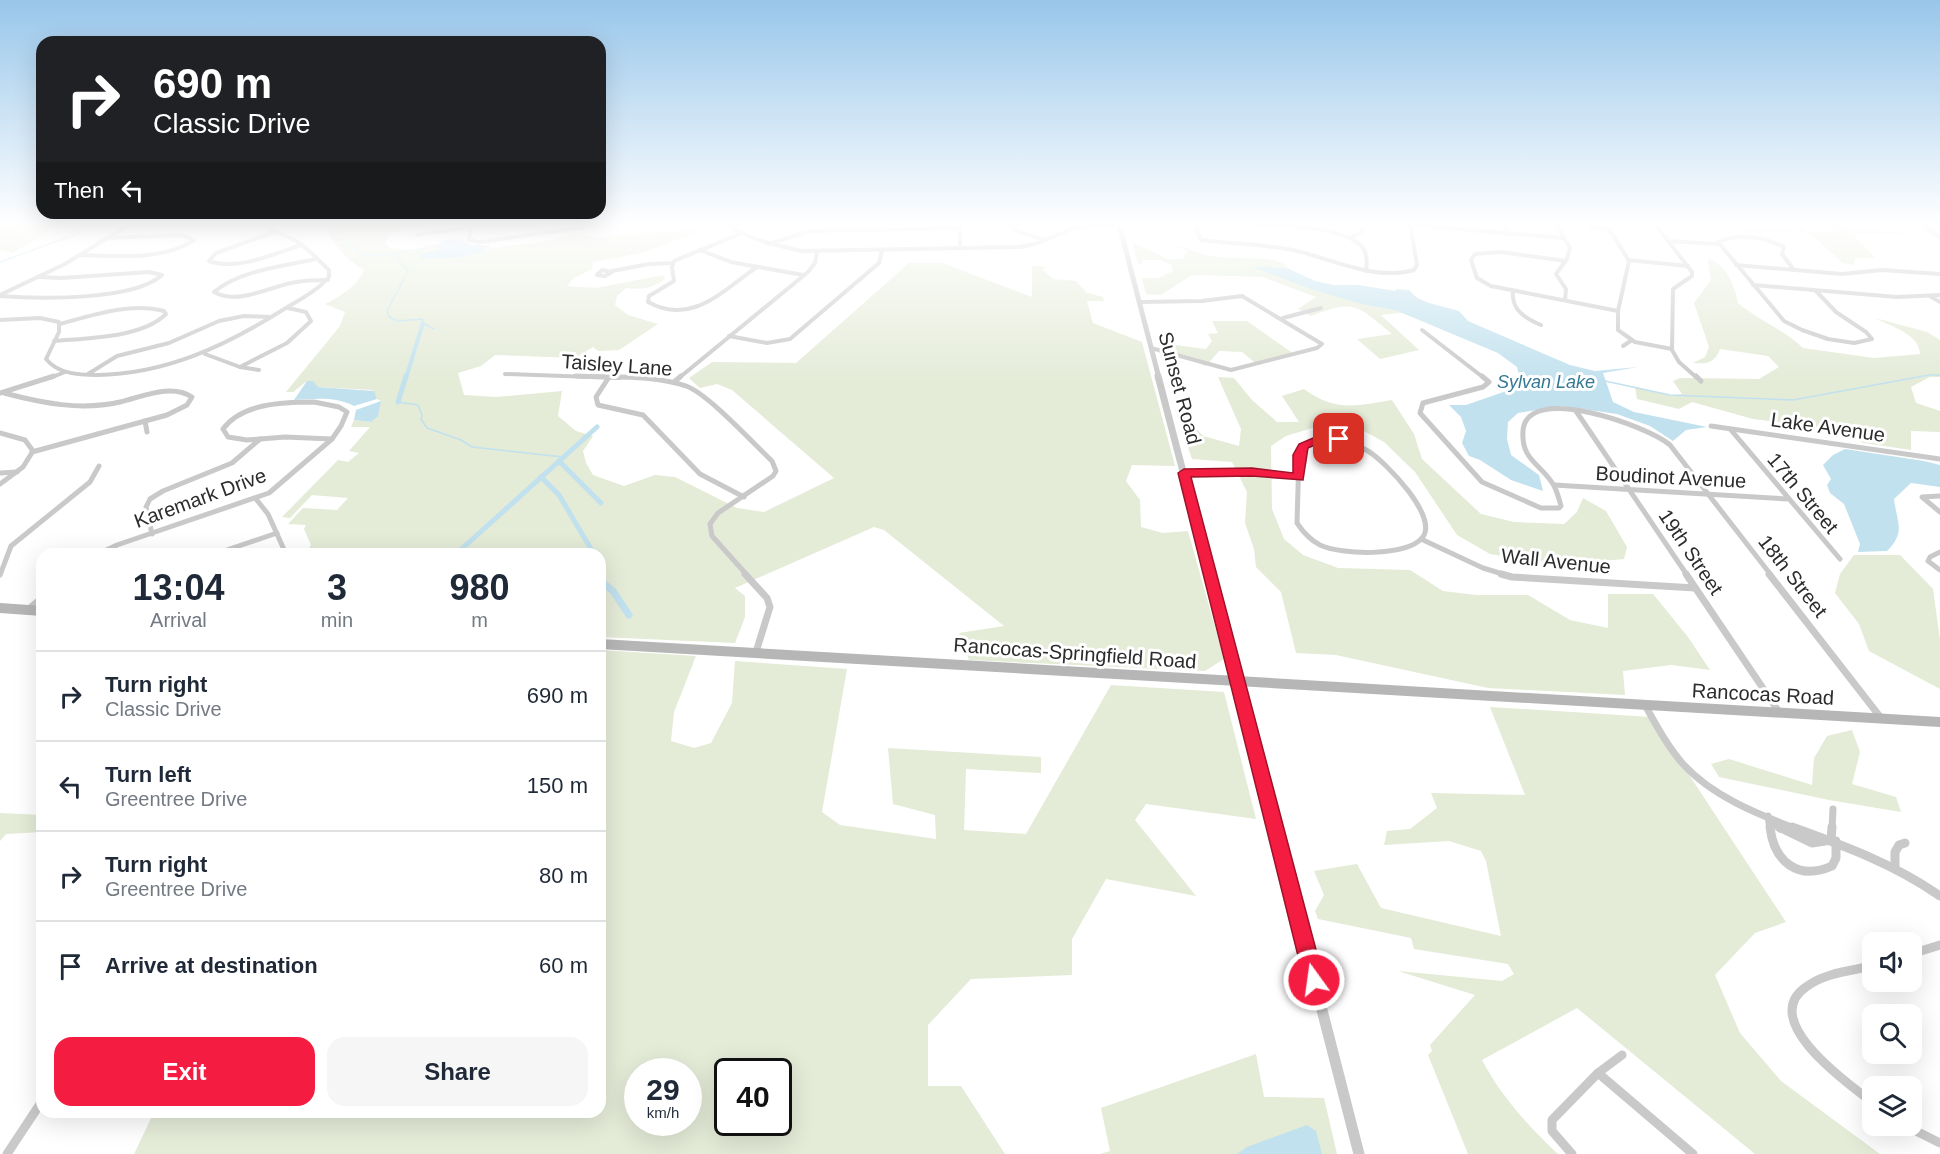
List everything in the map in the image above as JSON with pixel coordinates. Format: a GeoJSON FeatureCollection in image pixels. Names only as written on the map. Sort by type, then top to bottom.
{"type":"FeatureCollection","features":[{"type":"Feature","properties":{"kind":"main road"},"geometry":{"type":"LineString","coordinates":[[0,608],[36,610]]}},
{"type":"Feature","properties":{"kind":"main road","name":"Rancocas-Springfield Road"},"geometry":{"type":"LineString","coordinates":[[606,644],[1583,701]]}},
{"type":"Feature","properties":{"kind":"main road","name":"Rancocas Road"},"geometry":{"type":"LineString","coordinates":[[1583,701],[1940,722]]}},
{"type":"Feature","properties":{"kind":"street"},"geometry":{"type":"LineString","coordinates":[[0,295],[37,278]]}},
{"type":"Feature","properties":{"kind":"street"},"geometry":{"type":"LineString","coordinates":[[0,295],[25,298],[129,291],[154,284],[159,278]]}},
{"type":"Feature","properties":{"kind":"street"},"geometry":{"type":"LineString","coordinates":[[244,278],[219,286],[214,292],[218,296],[232,297],[298,282],[328,280]]}},
{"type":"Feature","properties":{"kind":"street"},"geometry":{"type":"LineString","coordinates":[[674,278],[674,281],[649,296],[647,300],[653,305],[672,311],[687,310],[704,305],[742,278]]}},
{"type":"Feature","properties":{"kind":"street"},"geometry":{"type":"LineString","coordinates":[[674,382],[801,278]]}},
{"type":"Feature","properties":{"kind":"street"},"geometry":{"type":"LineString","coordinates":[[729,336],[767,343],[790,339],[861,278]]}},
{"type":"Feature","properties":{"kind":"street","name":"Sunset Road"},"geometry":{"type":"LineString","coordinates":[[1133,278],[1359,1154]]}},
{"type":"Feature","properties":{"kind":"street"},"geometry":{"type":"LineString","coordinates":[[1478,278],[1491,286],[1618,310]]}},
{"type":"Feature","properties":{"kind":"street"},"geometry":{"type":"LineString","coordinates":[[1559,278],[1566,289],[1565,300]]}},
{"type":"Feature","properties":{"kind":"street"},"geometry":{"type":"LineString","coordinates":[[1624,278],[1618,310],[1617,330],[1632,340],[1672,349]]}},
{"type":"Feature","properties":{"kind":"street"},"geometry":{"type":"LineString","coordinates":[[1689,278],[1673,289],[1672,349],[1679,362],[1701,381]]}},
{"type":"Feature","properties":{"kind":"street"},"geometry":{"type":"LineString","coordinates":[[1747,278],[1784,321],[1794,328],[1815,336],[1856,342],[1866,342],[1872,339],[1866,332],[1836,312],[1816,291]]}},
{"type":"Feature","properties":{"kind":"street"},"geometry":{"type":"LineString","coordinates":[[60,324],[54,341],[46,353],[46,359],[55,367],[87,375],[140,371],[204,354],[271,317],[328,280]]}},
{"type":"Feature","properties":{"kind":"street"},"geometry":{"type":"LineString","coordinates":[[1753,285],[1897,297],[1940,295]]}},
{"type":"Feature","properties":{"kind":"street"},"geometry":{"type":"LineString","coordinates":[[1514,291],[1512,300],[1514,306],[1529,320],[1541,325]]}},
{"type":"Feature","properties":{"kind":"street"},"geometry":{"type":"LineString","coordinates":[[1139,302],[1202,301],[1239,295],[1283,318],[1321,342],[1322,345],[1261,364],[1231,370],[1151,348]]}},
{"type":"Feature","properties":{"kind":"street"},"geometry":{"type":"LineString","coordinates":[[1929,296],[1940,302]]}},
{"type":"Feature","properties":{"kind":"street"},"geometry":{"type":"LineString","coordinates":[[240,366],[285,344],[303,331],[311,321],[305,310],[286,308]]}},
{"type":"Feature","properties":{"kind":"street"},"geometry":{"type":"LineString","coordinates":[[1283,318],[1321,308]]}},
{"type":"Feature","properties":{"kind":"street"},"geometry":{"type":"LineString","coordinates":[[0,320],[40,318],[54,320],[60,324],[96,314],[126,310],[157,309],[166,314],[159,322],[141,329],[90,338],[54,341]]}},
{"type":"Feature","properties":{"kind":"street"},"geometry":{"type":"LineString","coordinates":[[87,375],[117,356],[168,343],[219,321],[239,316],[271,317]]}},
{"type":"Feature","properties":{"kind":"street"},"geometry":{"type":"LineString","coordinates":[[1422,330],[1487,379],[1489,384],[1423,403],[1420,413],[1472,472],[1488,484],[1536,506],[1553,510],[1561,506],[1554,485]]}},
{"type":"Feature","properties":{"kind":"street"},"geometry":{"type":"LineString","coordinates":[[1623,346],[1632,340]]}},
{"type":"Feature","properties":{"kind":"street"},"geometry":{"type":"LineString","coordinates":[[204,354],[259,370]]}},
{"type":"Feature","properties":{"kind":"street"},"geometry":{"type":"LineString","coordinates":[[2,393],[35,384],[66,371]]}},
{"type":"Feature","properties":{"kind":"street","name":"Taisley Lane"},"geometry":{"type":"LineString","coordinates":[[506,374],[609,377],[674,382],[687,386],[702,395],[775,466],[776,471],[769,481],[718,513],[711,520],[709,528],[712,536],[767,598],[770,607],[756,652]]}},
{"type":"Feature","properties":{"kind":"street"},"geometry":{"type":"LineString","coordinates":[[609,377],[596,397],[598,405],[643,415],[700,474],[744,497]]}},
{"type":"Feature","properties":{"kind":"street"},"geometry":{"type":"LineString","coordinates":[[0,484],[17,472],[32,452],[177,411],[191,401],[192,396],[186,392],[173,390],[107,404],[75,407],[49,404],[2,393]]}},
{"type":"Feature","properties":{"kind":"street","name":"Karemark Drive"},"geometry":{"type":"LineString","coordinates":[[114,548],[256,499],[280,486],[333,439],[345,420],[346,412],[343,408],[330,403],[255,408],[235,416],[223,429],[228,437],[333,439]]}},
{"type":"Feature","properties":{"kind":"street","name":"18th Street"},"geometry":{"type":"LineString","coordinates":[[1554,485],[1525,453],[1524,423],[1528,416],[1538,411],[1557,409],[1576,411],[1641,428],[1666,441],[1882,719]]}},
{"type":"Feature","properties":{"kind":"street","name":"19th Street"},"geometry":{"type":"LineString","coordinates":[[1576,411],[1779,712]]}},
{"type":"Feature","properties":{"kind":"street"},"geometry":{"type":"LineString","coordinates":[[145,421],[147,432]]}},
{"type":"Feature","properties":{"kind":"street","name":"Lake Avenue"},"geometry":{"type":"LineString","coordinates":[[1711,426],[1940,459]]}},
{"type":"Feature","properties":{"kind":"street","name":"17th Street"},"geometry":{"type":"LineString","coordinates":[[1731,430],[1840,559]]}},
{"type":"Feature","properties":{"kind":"street"},"geometry":{"type":"LineString","coordinates":[[0,433],[25,440],[32,447],[32,452]]}},
{"type":"Feature","properties":{"kind":"street"},"geometry":{"type":"LineString","coordinates":[[152,534],[146,507],[150,499],[163,491],[232,464],[260,439]]}},
{"type":"Feature","properties":{"kind":"street"},"geometry":{"type":"LineString","coordinates":[[1320,439],[1339,439],[1361,445],[1376,456],[1428,520],[1421,539],[1410,547],[1388,551],[1332,549],[1306,536],[1297,523],[1299,455],[1306,444],[1320,439]]}},
{"type":"Feature","properties":{"kind":"street"},"geometry":{"type":"LineString","coordinates":[[0,575],[11,546],[90,482],[99,466]]}},
{"type":"Feature","properties":{"kind":"street"},"geometry":{"type":"LineString","coordinates":[[0,473],[17,472]]}},
{"type":"Feature","properties":{"kind":"street"},"geometry":{"type":"LineString","coordinates":[[1184,473],[1252,472],[1299,477]]}},
{"type":"Feature","properties":{"kind":"street","name":"Boudinot Avenue"},"geometry":{"type":"LineString","coordinates":[[1554,485],[1787,499]]}},
{"type":"Feature","properties":{"kind":"street"},"geometry":{"type":"LineString","coordinates":[[1940,496],[1922,497],[1940,512]]}},
{"type":"Feature","properties":{"kind":"street"},"geometry":{"type":"LineString","coordinates":[[256,499],[268,514],[283,548]]}},
{"type":"Feature","properties":{"kind":"street"},"geometry":{"type":"LineString","coordinates":[[233,548],[277,533]]}},
{"type":"Feature","properties":{"kind":"street","name":"Wall Avenue"},"geometry":{"type":"LineString","coordinates":[[1421,539],[1483,568],[1512,577],[1695,588]]}},
{"type":"Feature","properties":{"kind":"street"},"geometry":{"type":"LineString","coordinates":[[1940,552],[1930,557],[1928,561],[1940,570]]}},
{"type":"Feature","properties":{"kind":"street"},"geometry":{"type":"LineString","coordinates":[[28,610],[36,603]]}},
{"type":"Feature","properties":{"kind":"street"},"geometry":{"type":"LineString","coordinates":[[1645,705],[1676,755],[1692,773],[1732,800],[1768,816],[1782,830],[1812,843],[1833,840],[1895,866],[1940,896]]}},
{"type":"Feature","properties":{"kind":"street"},"geometry":{"type":"LineString","coordinates":[[1768,816],[1776,852],[1783,861],[1795,868],[1813,872],[1832,866],[1836,858],[1833,840],[1833,809]]}},
{"type":"Feature","properties":{"kind":"street"},"geometry":{"type":"LineString","coordinates":[[1895,866],[1895,852],[1899,845],[1905,843]]}},
{"type":"Feature","properties":{"kind":"street"},"geometry":{"type":"LineString","coordinates":[[1922,951],[1940,945]]}},
{"type":"Feature","properties":{"kind":"street"},"geometry":{"type":"LineString","coordinates":[[1862,969],[1833,976],[1811,985],[1798,993],[1791,1007],[1794,1024],[1814,1053],[1862,1094]]}},
{"type":"Feature","properties":{"kind":"street"},"geometry":{"type":"LineString","coordinates":[[1572,1154],[1552,1131],[1552,1120],[1598,1073],[1622,1055]]}},
{"type":"Feature","properties":{"kind":"street"},"geometry":{"type":"LineString","coordinates":[[1598,1073],[1693,1154]]}},
{"type":"Feature","properties":{"kind":"street"},"geometry":{"type":"LineString","coordinates":[[7,1154],[36,1110]]}},
{"type":"Feature","properties":{"kind":"street"},"geometry":{"type":"LineString","coordinates":[[1922,1134],[1940,1143]]}},
{"type":"Feature","properties":{"kind":"green space"},"geometry":{"type":"Polygon","coordinates":[[[360,278],[575,278],[567,286],[596,288],[648,278],[664,278],[651,286],[626,288],[617,296],[615,305],[628,315],[658,324],[619,350],[598,351],[593,347],[575,358],[495,355],[481,366],[458,373],[464,395],[496,397],[562,391],[558,416],[576,431],[593,436],[583,451],[586,463],[593,475],[624,486],[655,475],[675,477],[737,508],[764,512],[834,478],[732,390],[717,384],[700,388],[689,378],[712,362],[796,363],[892,278],[981,278],[1032,297],[1032,278],[1076,281],[1087,293],[1103,297],[1104,301],[1087,301],[1093,323],[1142,342],[1175,466],[1132,465],[1126,481],[1140,500],[1141,527],[1163,533],[1188,531],[1224,659],[1205,671],[969,660],[959,633],[1004,626],[884,530],[874,527],[735,588],[745,596],[745,617],[735,643],[606,637],[606,548],[309,548],[311,545],[304,529],[306,525],[288,524],[303,508],[337,510],[348,498],[312,495],[290,518],[282,517],[338,460],[348,462],[359,453],[349,451],[370,427],[351,427],[354,420],[371,422],[381,401],[377,399],[373,390],[318,387],[307,381],[293,392],[286,392],[340,326],[345,312],[325,304],[342,294],[360,278]]]}},
{"type":"Feature","properties":{"kind":"green space"},"geometry":{"type":"Polygon","coordinates":[[[1142,278],[1187,278],[1161,295],[1146,294],[1142,278]]]}},
{"type":"Feature","properties":{"kind":"green space"},"geometry":{"type":"Polygon","coordinates":[[[1265,278],[1294,278],[1407,312],[1381,315],[1419,350],[1380,359],[1357,339],[1392,334],[1355,308],[1338,308],[1311,316],[1298,309],[1316,297],[1265,278]]]}},
{"type":"Feature","properties":{"kind":"green space"},"geometry":{"type":"Polygon","coordinates":[[[1711,278],[1729,278],[1738,303],[1803,348],[1874,358],[1920,354],[1919,347],[1910,336],[1875,318],[1927,332],[1940,340],[1940,377],[1930,377],[1911,387],[1916,403],[1940,411],[1940,432],[1911,431],[1911,450],[1864,443],[1827,428],[1753,419],[1692,402],[1679,409],[1637,399],[1635,387],[1671,396],[1682,394],[1673,381],[1680,378],[1759,379],[1779,367],[1768,356],[1720,349],[1710,362],[1693,363],[1705,357],[1709,347],[1694,303],[1711,278]]]}},
{"type":"Feature","properties":{"kind":"green space"},"geometry":{"type":"Polygon","coordinates":[[[1212,321],[1247,321],[1294,354],[1258,365],[1242,352],[1219,351],[1206,366],[1179,356],[1169,378],[1159,343],[1206,349],[1212,341],[1208,334],[1218,333],[1212,321]]]}},
{"type":"Feature","properties":{"kind":"green space"},"geometry":{"type":"Polygon","coordinates":[[[1218,377],[1234,378],[1252,400],[1277,422],[1299,422],[1282,396],[1304,389],[1336,404],[1357,405],[1392,400],[1414,434],[1422,459],[1481,514],[1514,522],[1564,524],[1577,512],[1583,498],[1606,511],[1627,547],[1624,559],[1578,563],[1534,561],[1490,554],[1457,535],[1415,472],[1384,442],[1362,430],[1322,425],[1286,436],[1271,446],[1272,509],[1284,539],[1303,555],[1338,568],[1410,570],[1443,591],[1476,595],[1528,595],[1570,620],[1608,628],[1608,594],[1653,594],[1688,637],[1710,670],[1671,665],[1623,671],[1625,695],[1488,688],[1336,655],[1296,653],[1281,592],[1256,567],[1254,549],[1245,523],[1247,492],[1232,462],[1192,459],[1175,409],[1185,416],[1203,436],[1239,446],[1241,429],[1218,377]]]}},
{"type":"Feature","properties":{"kind":"green space"},"geometry":{"type":"Polygon","coordinates":[[[1854,555],[1900,555],[1933,589],[1940,640],[1940,689],[1869,651],[1859,624],[1835,593],[1840,574],[1854,555]]]}},
{"type":"Feature","properties":{"kind":"green space"},"geometry":{"type":"Polygon","coordinates":[[[606,650],[696,656],[674,712],[671,741],[694,748],[711,743],[732,703],[735,661],[847,669],[822,812],[840,825],[936,839],[935,815],[893,804],[888,748],[1041,757],[1041,773],[966,769],[964,830],[1026,834],[1111,685],[1224,692],[1256,819],[1146,804],[1135,820],[1196,896],[1106,879],[1072,939],[1072,975],[971,979],[928,1025],[928,1086],[961,1086],[1005,1154],[134,1154],[151,1118],[606,1118],[606,650]]]}},
{"type":"Feature","properties":{"kind":"green space"},"geometry":{"type":"Polygon","coordinates":[[[1490,707],[1651,717],[1786,922],[1755,933],[1715,975],[1740,1033],[1781,1081],[1880,1154],[1755,1154],[1577,1008],[1482,1060],[1516,1110],[1558,1154],[1468,1154],[1428,1055],[1432,1051],[1430,1045],[1475,995],[1398,971],[1502,981],[1514,974],[1508,964],[1414,949],[1411,938],[1318,919],[1315,911],[1324,895],[1314,871],[1357,864],[1381,908],[1501,936],[1486,861],[1481,851],[1449,841],[1384,845],[1387,831],[1410,829],[1437,808],[1431,793],[1525,795],[1490,707]]]}},
{"type":"Feature","properties":{"kind":"green space"},"geometry":{"type":"Polygon","coordinates":[[[1852,730],[1860,752],[1852,784],[1896,797],[1901,812],[1829,800],[1719,777],[1711,764],[1729,759],[1812,785],[1814,758],[1827,736],[1852,730]]]}},
{"type":"Feature","properties":{"kind":"green space"},"geometry":{"type":"Polygon","coordinates":[[[0,813],[36,815],[36,832],[6,834],[0,841],[0,813]]]}},
{"type":"Feature","properties":{"kind":"green space"},"geometry":{"type":"Polygon","coordinates":[[[1256,1054],[1264,1097],[1324,1098],[1337,1154],[1100,1154],[1110,1151],[1101,1108],[1256,1054]]]}},
{"type":"Feature","properties":{"kind":"water","name":"Sylvan Lake"},"geometry":{"type":"Polygon","coordinates":[[[1281,278],[1308,278],[1334,285],[1358,285],[1396,291],[1395,289],[1409,290],[1417,298],[1459,311],[1468,321],[1570,365],[1595,371],[1638,367],[1603,373],[1613,402],[1634,412],[1707,427],[1686,430],[1673,441],[1650,426],[1617,414],[1561,406],[1518,413],[1508,422],[1507,439],[1511,455],[1539,475],[1543,491],[1511,480],[1480,460],[1469,456],[1462,443],[1466,431],[1461,417],[1449,405],[1466,405],[1515,388],[1521,383],[1517,367],[1498,353],[1395,310],[1362,304],[1281,278]]]}},
{"type":"Feature","properties":{"kind":"water"},"geometry":{"type":"Polygon","coordinates":[[[307,381],[313,381],[318,387],[374,391],[377,399],[354,406],[332,399],[294,400],[307,381]]]}},
{"type":"Feature","properties":{"kind":"water"},"geometry":{"type":"Polygon","coordinates":[[[381,401],[378,416],[371,422],[354,420],[356,410],[381,401]]]}},
{"type":"Feature","properties":{"kind":"water"},"geometry":{"type":"Polygon","coordinates":[[[1845,449],[1940,465],[1940,487],[1911,483],[1894,499],[1899,527],[1897,538],[1887,551],[1858,552],[1860,544],[1844,504],[1830,493],[1827,485],[1831,479],[1823,465],[1833,455],[1845,449]]]}},
{"type":"Feature","properties":{"kind":"water"},"geometry":{"type":"Polygon","coordinates":[[[1307,1125],[1316,1131],[1322,1154],[1237,1154],[1247,1147],[1307,1125]]]}},
{"type":"Feature","properties":{"kind":"waterway"},"geometry":{"type":"LineString","coordinates":[[404,278],[387,311],[389,317],[398,321],[422,319],[423,323],[434,329]]}},
{"type":"Feature","properties":{"kind":"waterway"},"geometry":{"type":"LineString","coordinates":[[406,378],[423,323]]}},
{"type":"Feature","properties":{"kind":"waterway"},"geometry":{"type":"LineString","coordinates":[[1605,381],[1670,395],[1793,400],[1929,375],[1940,375]]}},
{"type":"Feature","properties":{"kind":"waterway"},"geometry":{"type":"LineString","coordinates":[[398,402],[406,376]]}},
{"type":"Feature","properties":{"kind":"waterway"},"geometry":{"type":"LineString","coordinates":[[398,402],[418,405],[422,415],[421,419],[427,428],[461,440],[472,447],[563,457]]}},
{"type":"Feature","properties":{"kind":"waterway"},"geometry":{"type":"LineString","coordinates":[[559,461],[597,427]]}},
{"type":"Feature","properties":{"kind":"waterway"},"geometry":{"type":"LineString","coordinates":[[541,477],[559,461]]}},
{"type":"Feature","properties":{"kind":"waterway"},"geometry":{"type":"LineString","coordinates":[[559,461],[601,503]]}},
{"type":"Feature","properties":{"kind":"waterway"},"geometry":{"type":"LineString","coordinates":[[463,548],[541,477]]}},
{"type":"Feature","properties":{"kind":"waterway"},"geometry":{"type":"LineString","coordinates":[[541,477],[559,495],[590,548]]}},
{"type":"Feature","properties":{"kind":"waterway"},"geometry":{"type":"LineString","coordinates":[[606,585],[613,591],[629,615]]}},
{"type":"Feature","properties":{"kind":"route"},"geometry":{"type":"LineString","coordinates":[[1314,980],[1184,473],[1252,472],[1299,477],[1299,455],[1303,446],[1320,439],[1339,439]]}}]}
